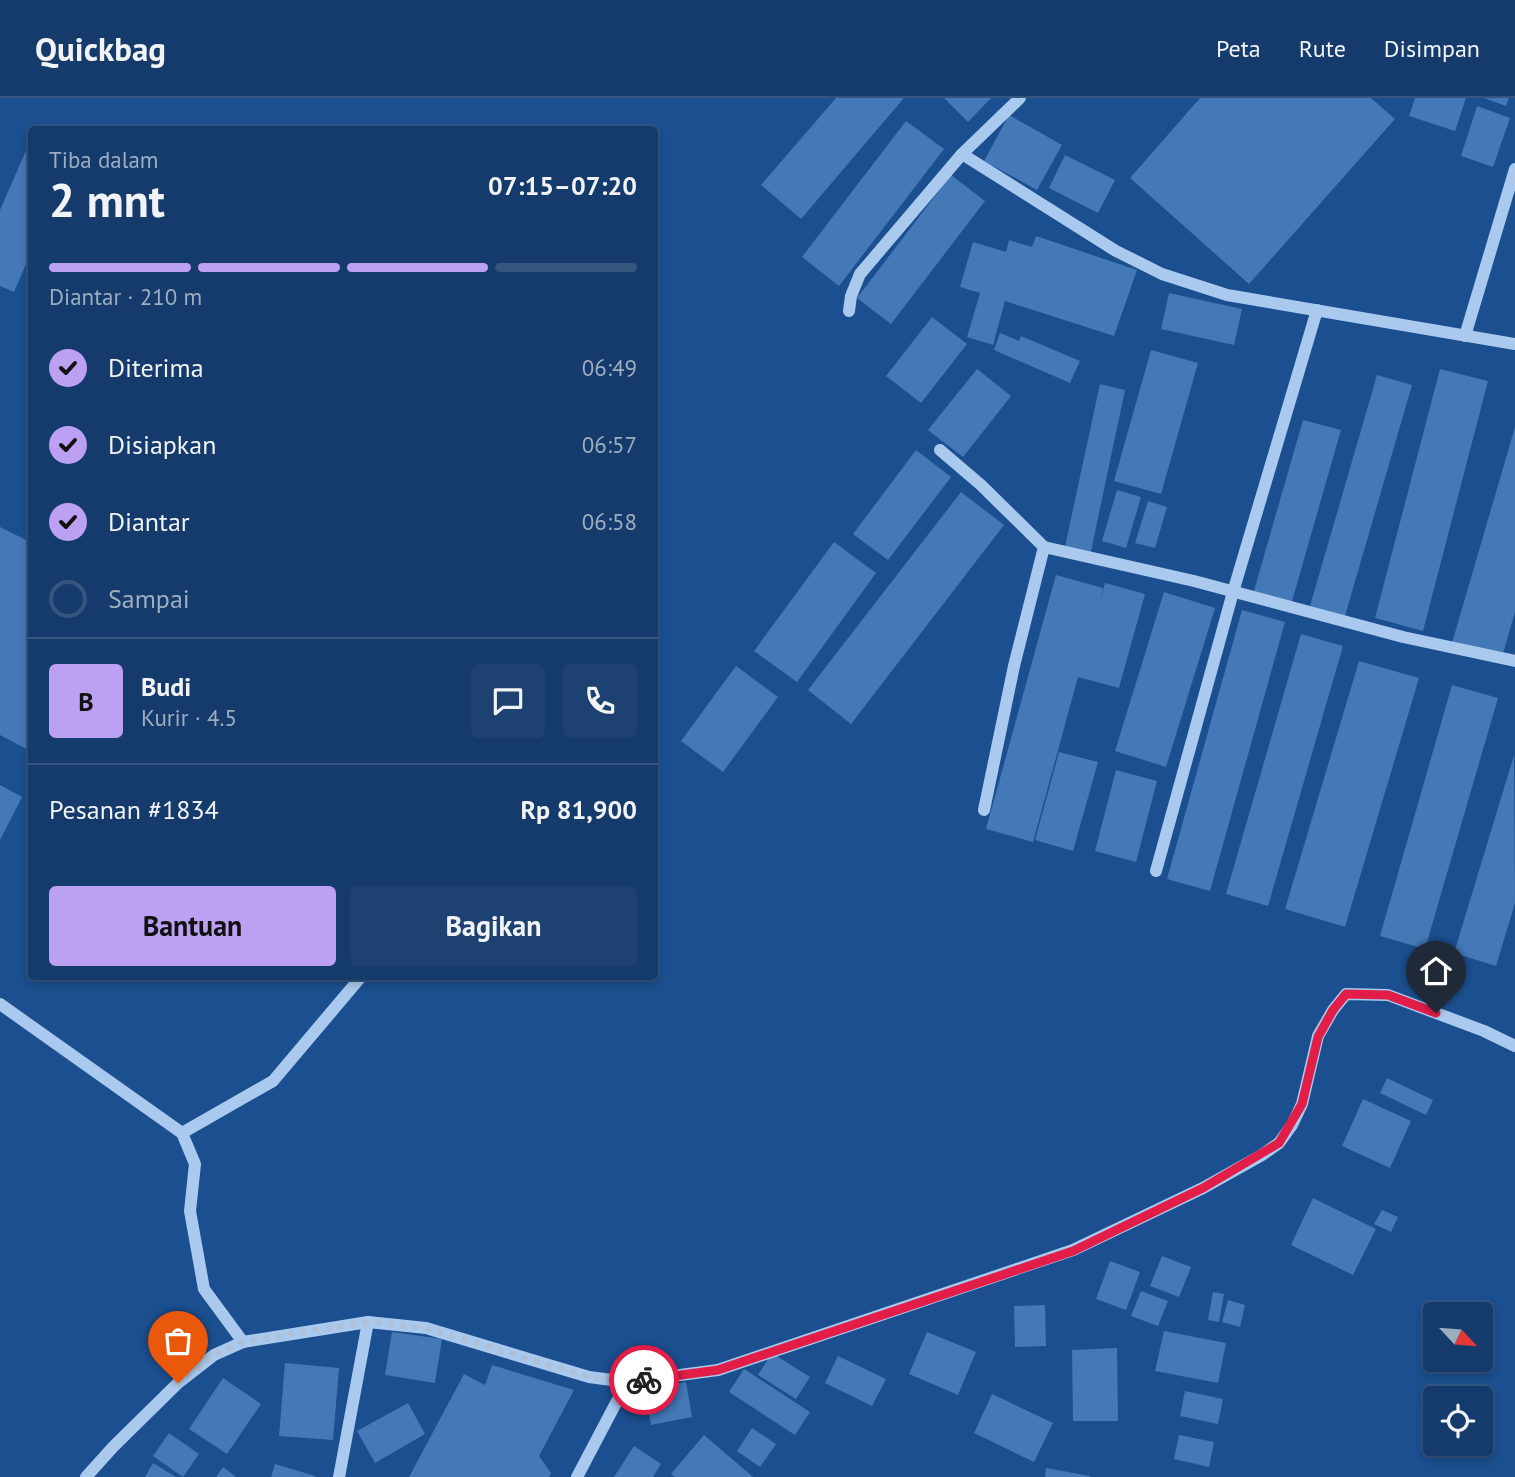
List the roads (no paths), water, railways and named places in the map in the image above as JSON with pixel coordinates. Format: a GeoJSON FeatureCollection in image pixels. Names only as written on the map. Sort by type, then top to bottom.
{"type":"FeatureCollection","features":[{"type":"Feature","properties":{"kind":"street"},"geometry":{"type":"LineString","coordinates":[[849,311],[851,296],[860,274],[962,154],[1020,98]]}},
{"type":"Feature","properties":{"kind":"street"},"geometry":{"type":"LineString","coordinates":[[962,154],[1116,251],[1163,274],[1227,295],[1515,344]]}},
{"type":"Feature","properties":{"kind":"street"},"geometry":{"type":"LineString","coordinates":[[1465,335],[1515,169]]}},
{"type":"Feature","properties":{"kind":"street"},"geometry":{"type":"LineString","coordinates":[[1156,871],[1233,592],[1317,310]]}},
{"type":"Feature","properties":{"kind":"street"},"geometry":{"type":"LineString","coordinates":[[940,450],[981,485],[1044,547],[1233,592],[1403,638],[1515,661]]}},
{"type":"Feature","properties":{"kind":"street"},"geometry":{"type":"LineString","coordinates":[[984,810],[1014,666],[1044,547]]}},
{"type":"Feature","properties":{"kind":"street"},"geometry":{"type":"LineString","coordinates":[[182,1133],[273,1081],[358,980]]}},
{"type":"Feature","properties":{"kind":"street"},"geometry":{"type":"LineString","coordinates":[[86,1477],[178,1383],[214,1355],[243,1342],[368,1322],[426,1328],[589,1377],[627,1382],[718,1370],[1073,1251],[1203,1188],[1279,1143],[1302,1104],[1318,1037],[1333,1010],[1346,994],[1388,995],[1484,1031],[1515,1046]]}},
{"type":"Feature","properties":{"kind":"street"},"geometry":{"type":"LineString","coordinates":[[0,1004],[182,1133],[195,1164],[190,1211],[204,1289],[243,1342]]}},
{"type":"Feature","properties":{"kind":"street"},"geometry":{"type":"LineString","coordinates":[[339,1477],[368,1322]]}},
{"type":"Feature","properties":{"kind":"street"},"geometry":{"type":"LineString","coordinates":[[577,1477],[627,1382]]}}]}
